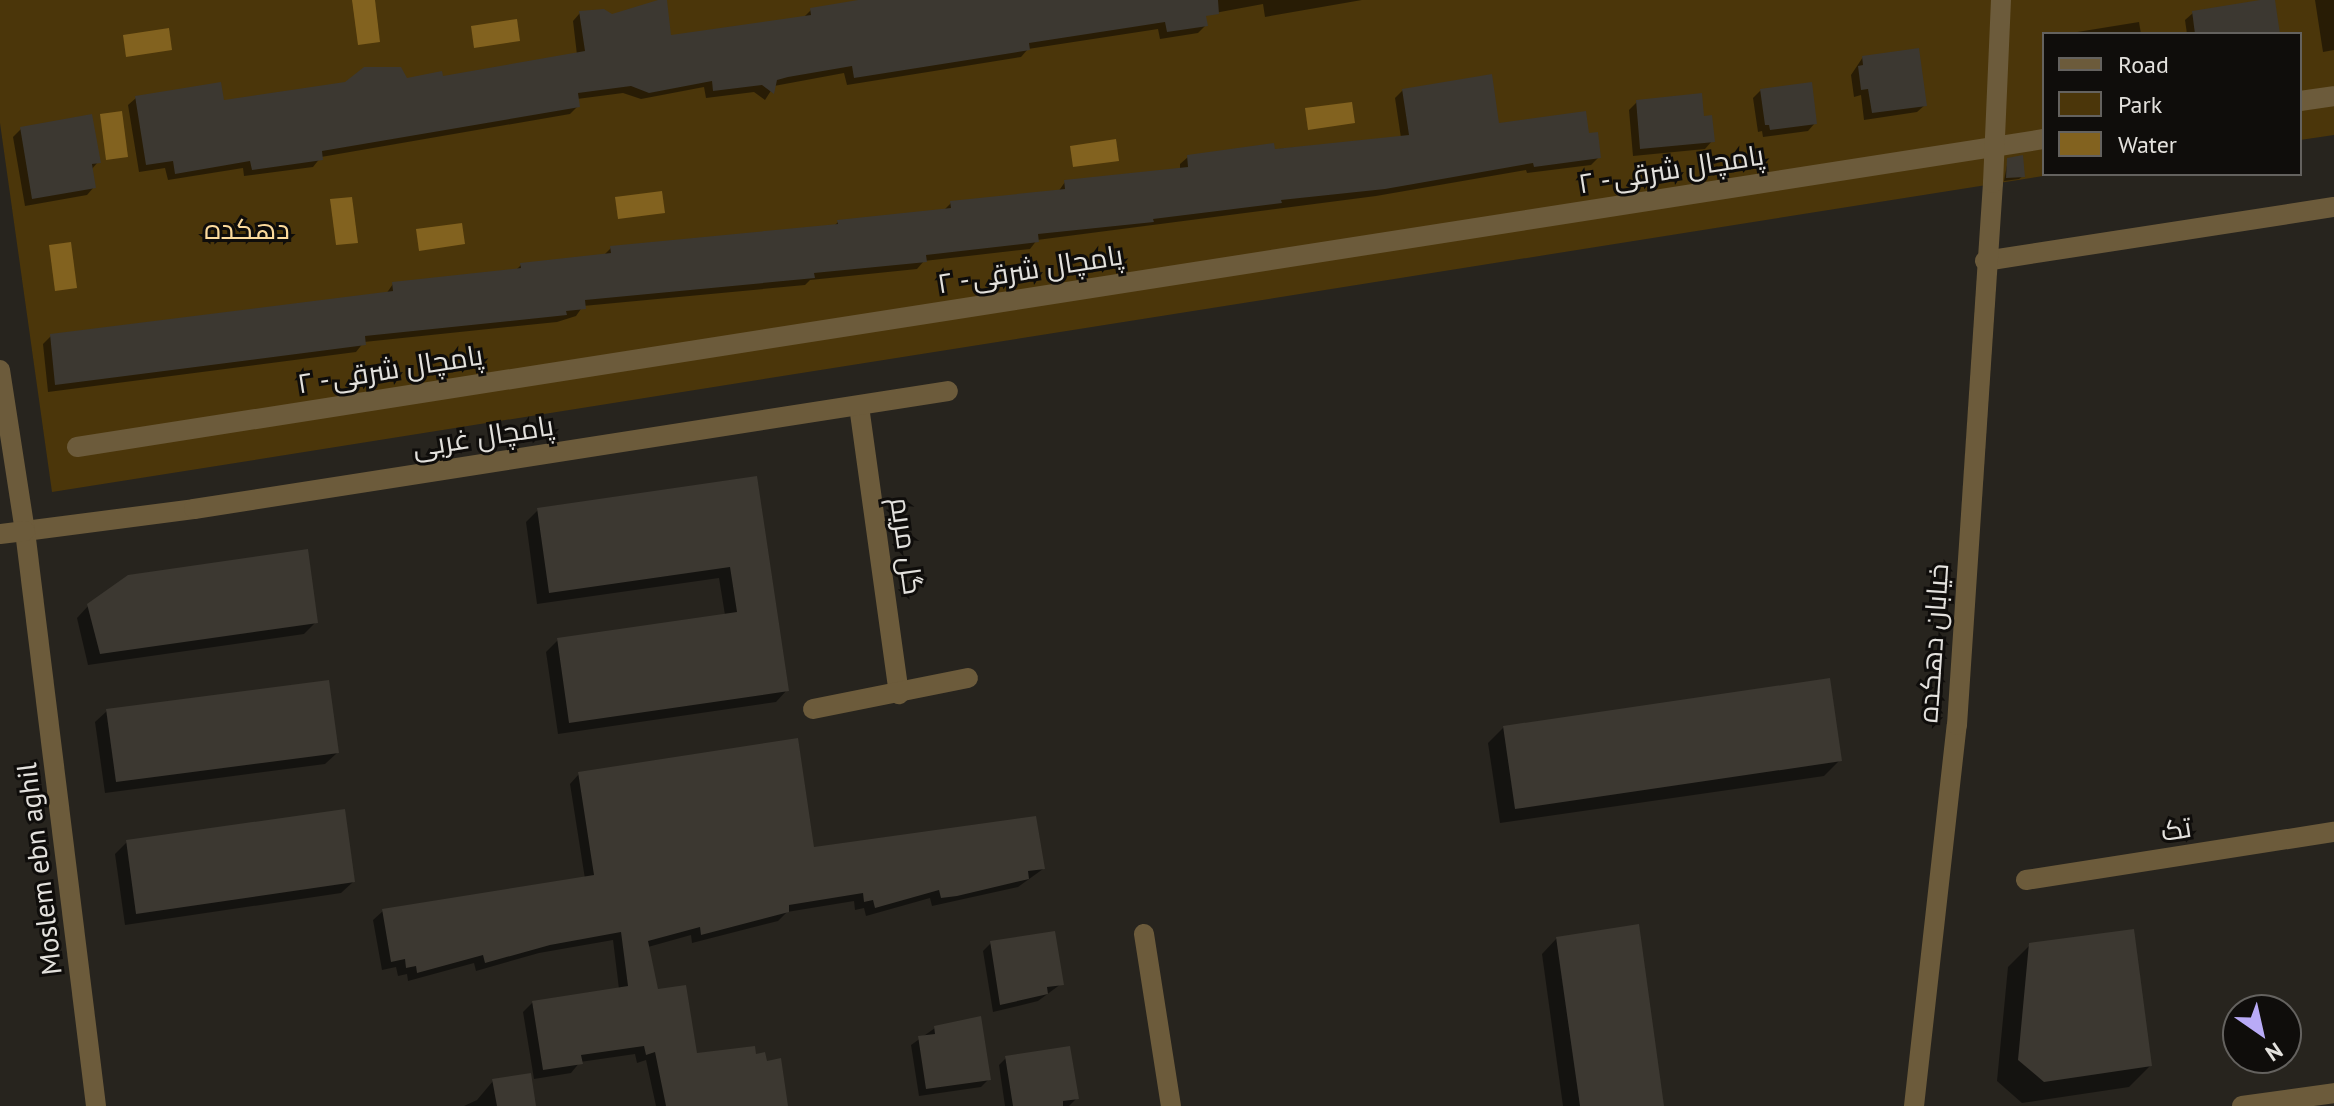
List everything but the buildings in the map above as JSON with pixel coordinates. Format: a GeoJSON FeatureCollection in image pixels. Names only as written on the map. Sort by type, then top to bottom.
{"type":"FeatureCollection","features":[{"type":"Feature","properties":{"kind":"street","name":"خیابان دهکده"},"geometry":{"type":"LineString","coordinates":[[1914,1106],[1957,725],[1985,261],[1993,183],[1992,147],[2001,0]]}},
{"type":"Feature","properties":{"kind":"street"},"geometry":{"type":"LineString","coordinates":[[2302,101],[2334,96]]}},
{"type":"Feature","properties":{"kind":"street","name":"پامچال شرقی - ۲"},"geometry":{"type":"LineString","coordinates":[[77,447],[2042,139]]}},
{"type":"Feature","properties":{"kind":"street"},"geometry":{"type":"LineString","coordinates":[[1985,261],[2334,207]]}},
{"type":"Feature","properties":{"kind":"street","name":"Moslem ebn aghil"},"geometry":{"type":"LineString","coordinates":[[0,370],[25,531],[96,1106]]}},
{"type":"Feature","properties":{"kind":"street","name":"پامچال غربی"},"geometry":{"type":"LineString","coordinates":[[0,534],[225,504],[948,391]]}},
{"type":"Feature","properties":{"kind":"street","name":"گل مریم"},"geometry":{"type":"LineString","coordinates":[[859,406],[899,694]]}},
{"type":"Feature","properties":{"kind":"street"},"geometry":{"type":"LineString","coordinates":[[813,709],[968,678]]}},
{"type":"Feature","properties":{"kind":"street","name":"تک"},"geometry":{"type":"LineString","coordinates":[[2026,880],[2334,832]]}},
{"type":"Feature","properties":{"kind":"street"},"geometry":{"type":"LineString","coordinates":[[1144,934],[1171,1106]]}},
{"type":"Feature","properties":{"kind":"street"},"geometry":{"type":"LineString","coordinates":[[2242,1106],[2334,1093]]}},
{"type":"Feature","properties":{"kind":"green space","name":"دهکده"},"geometry":{"type":"Polygon","coordinates":[[[0,0],[2334,0],[2334,135],[2302,140],[2302,32],[2042,32],[2043,176],[52,492],[0,123],[0,0]]]}},
{"type":"Feature","properties":{"kind":"water"},"geometry":{"type":"Polygon","coordinates":[[[352,0],[375,0],[380,42],[358,45],[352,0]]]}},
{"type":"Feature","properties":{"kind":"water"},"geometry":{"type":"Polygon","coordinates":[[[517,19],[520,41],[474,48],[471,26],[517,19]]]}},
{"type":"Feature","properties":{"kind":"water"},"geometry":{"type":"Polygon","coordinates":[[[169,28],[172,50],[126,57],[123,35],[169,28]]]}},
{"type":"Feature","properties":{"kind":"water"},"geometry":{"type":"Polygon","coordinates":[[[1352,102],[1355,123],[1308,130],[1305,108],[1352,102]]]}},
{"type":"Feature","properties":{"kind":"water"},"geometry":{"type":"Polygon","coordinates":[[[122,111],[128,157],[106,160],[100,114],[122,111]]]}},
{"type":"Feature","properties":{"kind":"water"},"geometry":{"type":"Polygon","coordinates":[[[1116,139],[1119,161],[1073,167],[1070,146],[1116,139]]]}},
{"type":"Feature","properties":{"kind":"water"},"geometry":{"type":"Polygon","coordinates":[[[662,191],[665,213],[618,219],[615,197],[662,191]]]}},
{"type":"Feature","properties":{"kind":"water"},"geometry":{"type":"Polygon","coordinates":[[[352,197],[358,243],[336,245],[330,199],[352,197]]]}},
{"type":"Feature","properties":{"kind":"water"},"geometry":{"type":"Polygon","coordinates":[[[462,223],[465,244],[419,251],[416,229],[462,223]]]}},
{"type":"Feature","properties":{"kind":"water"},"geometry":{"type":"Polygon","coordinates":[[[71,242],[77,288],[55,291],[49,245],[71,242]]]}}]}
